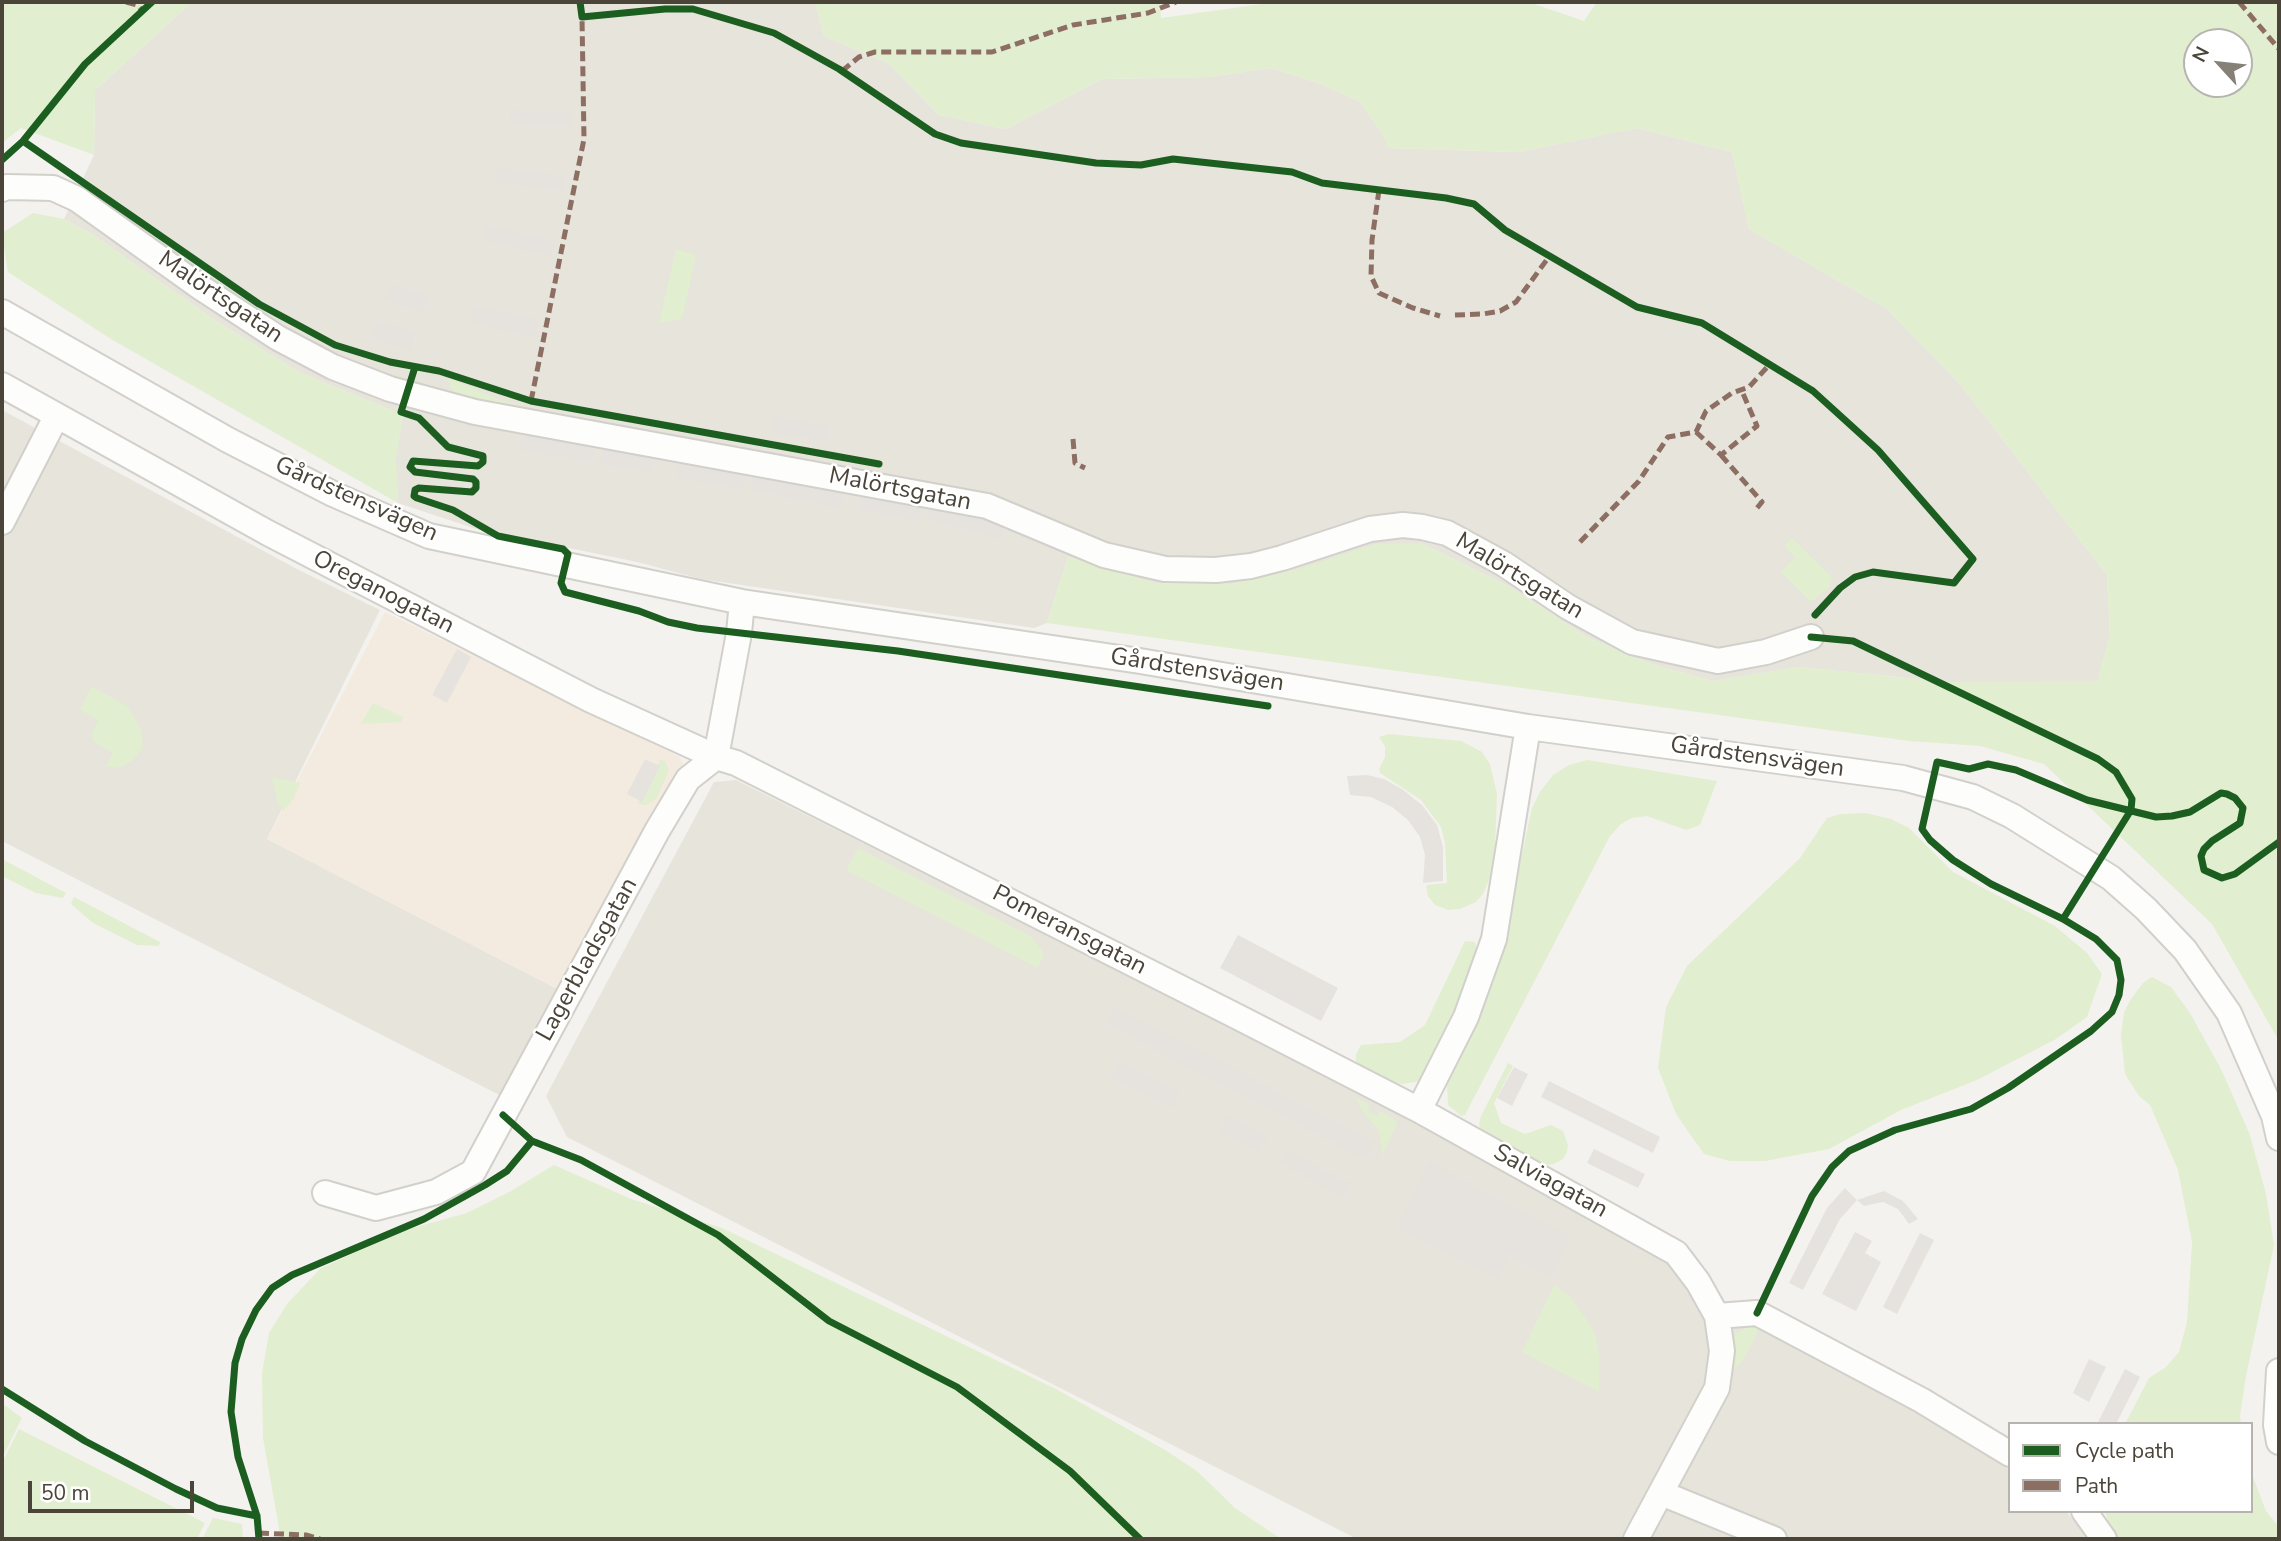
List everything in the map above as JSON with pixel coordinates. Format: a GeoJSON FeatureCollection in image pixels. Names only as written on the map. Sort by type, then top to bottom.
{"type":"FeatureCollection","features":[{"type":"Feature","properties":{"kind":"street","name":"Malörtsgatan"},"geometry":{"type":"LineString","coordinates":[[2,189],[53,188],[78,199],[200,288],[278,338],[332,367],[390,389],[475,412],[987,506],[1104,555],[1165,569],[1216,570],[1251,566],[1370,529],[1403,525],[1422,527],[1447,533],[1504,564],[1568,607],[1632,642],[1718,661],[1766,652],[1811,637]]}},
{"type":"Feature","properties":{"kind":"street","name":"Gårdstensvägen"},"geometry":{"type":"LineString","coordinates":[[2,312],[228,439],[333,494],[429,536],[742,603],[1140,661],[1528,727],[1903,778],[1973,797],[2012,816],[2111,878],[2146,909],[2185,950],[2229,1013],[2274,1116],[2279,1138]]}},
{"type":"Feature","properties":{"kind":"street","name":"Oreganogatan"},"geometry":{"type":"LineString","coordinates":[[2,385],[268,533],[567,688],[716,757]]}},
{"type":"Feature","properties":{"kind":"street"},"geometry":{"type":"LineString","coordinates":[[2,522],[56,417]]}},
{"type":"Feature","properties":{"kind":"street"},"geometry":{"type":"LineString","coordinates":[[716,757],[742,603]]}},
{"type":"Feature","properties":{"kind":"street"},"geometry":{"type":"LineString","coordinates":[[1419,1110],[1466,1017],[1494,939],[1528,727]]}},
{"type":"Feature","properties":{"kind":"street","name":"Pomeransgatan"},"geometry":{"type":"LineString","coordinates":[[716,757],[744,767],[1419,1110]]}},
{"type":"Feature","properties":{"kind":"street","name":"Lagerbladsgatan"},"geometry":{"type":"LineString","coordinates":[[325,1193],[376,1208],[436,1192],[473,1172],[663,821],[688,779],[716,757]]}},
{"type":"Feature","properties":{"kind":"street","name":"Salviagatan"},"geometry":{"type":"LineString","coordinates":[[1419,1110],[1676,1253],[1698,1282],[1717,1316]]}},
{"type":"Feature","properties":{"kind":"street"},"geometry":{"type":"LineString","coordinates":[[1636,1539],[1717,1388],[1722,1351],[1717,1316],[1757,1313],[1921,1399],[2008,1453]]}},
{"type":"Feature","properties":{"kind":"street"},"geometry":{"type":"LineString","coordinates":[[2279,1371],[2276,1425],[2279,1442]]}},
{"type":"Feature","properties":{"kind":"street"},"geometry":{"type":"LineString","coordinates":[[1661,1493],[1773,1539]]}},
{"type":"Feature","properties":{"kind":"street"},"geometry":{"type":"LineString","coordinates":[[2085,1513],[2104,1539]]}},
{"type":"Feature","properties":{"kind":"shaded area"},"geometry":{"type":"Polygon","coordinates":[[[192,2],[815,2],[824,36],[888,63],[939,115],[1006,129],[1102,79],[1208,77],[1272,68],[1321,84],[1359,101],[1389,148],[1518,152],[1637,128],[1732,152],[1749,229],[1887,309],[1960,384],[2107,575],[2110,636],[2097,682],[1947,682],[1799,667],[1713,681],[1654,665],[1587,637],[1512,588],[1421,543],[1231,584],[1154,583],[1068,557],[1047,623],[1034,628],[701,579],[637,562],[476,529],[398,503],[395,458],[403,415],[299,372],[219,323],[90,233],[64,219],[94,155],[95,90],[192,2]]]}},
{"type":"Feature","properties":{"kind":"shaded area"},"geometry":{"type":"Polygon","coordinates":[[[511,110],[572,113],[571,127],[510,124],[511,110]]]}},
{"type":"Feature","properties":{"kind":"shaded area"},"geometry":{"type":"Polygon","coordinates":[[[498,167],[567,177],[564,191],[496,182],[498,167]]]}},
{"type":"Feature","properties":{"kind":"shaded area"},"geometry":{"type":"Polygon","coordinates":[[[485,224],[555,241],[551,256],[481,239],[485,224]]]}},
{"type":"Feature","properties":{"kind":"shaded area"},"geometry":{"type":"Polygon","coordinates":[[[390,284],[429,296],[424,312],[385,300],[390,284]]]}},
{"type":"Feature","properties":{"kind":"shaded area"},"geometry":{"type":"Polygon","coordinates":[[[475,305],[538,320],[534,337],[471,323],[475,305]]]}},
{"type":"Feature","properties":{"kind":"shaded area"},"geometry":{"type":"Polygon","coordinates":[[[376,321],[416,332],[411,350],[371,339],[376,321]]]}},
{"type":"Feature","properties":{"kind":"shaded area"},"geometry":{"type":"Polygon","coordinates":[[[2,410],[297,569],[380,610],[267,839],[573,997],[517,1104],[2,841],[2,410]]]}},
{"type":"Feature","properties":{"kind":"shaded area"},"geometry":{"type":"Polygon","coordinates":[[[774,416],[831,426],[828,442],[771,432],[774,416]]]}},
{"type":"Feature","properties":{"kind":"shaded area"},"geometry":{"type":"Polygon","coordinates":[[[522,433],[595,447],[592,463],[519,449],[522,433]]]}},
{"type":"Feature","properties":{"kind":"shaded area"},"geometry":{"type":"Polygon","coordinates":[[[603,448],[653,458],[650,473],[600,464],[603,448]]]}},
{"type":"Feature","properties":{"kind":"shaded area"},"geometry":{"type":"Polygon","coordinates":[[[679,460],[745,473],[742,490],[676,477],[679,460]]]}},
{"type":"Feature","properties":{"kind":"shaded area"},"geometry":{"type":"Polygon","coordinates":[[[753,473],[844,491],[840,508],[750,490],[753,473]]]}},
{"type":"Feature","properties":{"kind":"shaded area"},"geometry":{"type":"Polygon","coordinates":[[[863,494],[921,505],[918,521],[859,510],[863,494]]]}},
{"type":"Feature","properties":{"kind":"shaded area"},"geometry":{"type":"Polygon","coordinates":[[[932,505],[1005,524],[1001,539],[928,520],[932,505]]]}},
{"type":"Feature","properties":{"kind":"shaded area"},"geometry":{"type":"Polygon","coordinates":[[[385,612],[680,757],[687,772],[573,997],[267,839],[385,612]]]}},
{"type":"Feature","properties":{"kind":"shaded area"},"geometry":{"type":"Polygon","coordinates":[[[457,649],[471,657],[447,703],[432,695],[457,649]]]}},
{"type":"Feature","properties":{"kind":"shaded area"},"geometry":{"type":"Polygon","coordinates":[[[645,759],[660,766],[642,802],[627,794],[645,759]]]}},
{"type":"Feature","properties":{"kind":"shaded area"},"geometry":{"type":"Polygon","coordinates":[[[1367,775],[1384,779],[1402,789],[1422,805],[1437,825],[1443,847],[1443,881],[1423,883],[1425,855],[1420,837],[1408,820],[1392,807],[1371,797],[1350,795],[1347,776],[1367,775]]]}},
{"type":"Feature","properties":{"kind":"shaded area"},"geometry":{"type":"Polygon","coordinates":[[[736,780],[1426,1123],[1666,1262],[1770,1335],[1927,1414],[2008,1469],[2008,1513],[2067,1513],[2094,1539],[1357,1539],[567,1137],[546,1096],[714,782],[736,780]]]}},
{"type":"Feature","properties":{"kind":"shaded area"},"geometry":{"type":"Polygon","coordinates":[[[1238,935],[1338,988],[1321,1021],[1220,968],[1238,935]]]}},
{"type":"Feature","properties":{"kind":"shaded area"},"geometry":{"type":"Polygon","coordinates":[[[1115,1007],[1375,1142],[1366,1160],[1106,1024],[1115,1007]]]}},
{"type":"Feature","properties":{"kind":"shaded area"},"geometry":{"type":"Polygon","coordinates":[[[1119,1061],[1180,1092],[1171,1108],[1110,1076],[1119,1061]]]}},
{"type":"Feature","properties":{"kind":"shaded area"},"geometry":{"type":"Polygon","coordinates":[[[1514,1067],[1528,1074],[1512,1106],[1497,1098],[1514,1067]]]}},
{"type":"Feature","properties":{"kind":"shaded area"},"geometry":{"type":"Polygon","coordinates":[[[1549,1081],[1660,1137],[1653,1153],[1541,1097],[1549,1081]]]}},
{"type":"Feature","properties":{"kind":"shaded area"},"geometry":{"type":"Polygon","coordinates":[[[1228,1115],[1268,1136],[1259,1152],[1219,1131],[1228,1115]]]}},
{"type":"Feature","properties":{"kind":"shaded area"},"geometry":{"type":"Polygon","coordinates":[[[1594,1149],[1645,1174],[1638,1188],[1587,1163],[1594,1149]]]}},
{"type":"Feature","properties":{"kind":"shaded area"},"geometry":{"type":"Polygon","coordinates":[[[1286,1150],[1351,1184],[1344,1197],[1279,1163],[1286,1150]]]}},
{"type":"Feature","properties":{"kind":"shaded area"},"geometry":{"type":"Polygon","coordinates":[[[1430,1162],[1572,1237],[1551,1278],[1511,1257],[1498,1280],[1396,1227],[1430,1162]]]}},
{"type":"Feature","properties":{"kind":"shaded area"},"geometry":{"type":"Polygon","coordinates":[[[1845,1188],[1857,1200],[1840,1219],[1803,1290],[1789,1283],[1827,1208],[1845,1188]]]}},
{"type":"Feature","properties":{"kind":"shaded area"},"geometry":{"type":"Polygon","coordinates":[[[1884,1191],[1903,1201],[1918,1219],[1909,1224],[1898,1209],[1883,1202],[1864,1206],[1857,1200],[1884,1191]]]}},
{"type":"Feature","properties":{"kind":"shaded area"},"geometry":{"type":"Polygon","coordinates":[[[1855,1232],[1872,1241],[1865,1253],[1881,1262],[1856,1311],[1822,1294],[1855,1232]]]}},
{"type":"Feature","properties":{"kind":"shaded area"},"geometry":{"type":"Polygon","coordinates":[[[1920,1233],[1934,1240],[1897,1314],[1883,1307],[1920,1233]]]}},
{"type":"Feature","properties":{"kind":"shaded area"},"geometry":{"type":"Polygon","coordinates":[[[2089,1359],[2106,1367],[2089,1402],[2073,1393],[2089,1359]]]}},
{"type":"Feature","properties":{"kind":"shaded area"},"geometry":{"type":"Polygon","coordinates":[[[2125,1369],[2140,1377],[2117,1422],[2098,1422],[2125,1369]]]}},
{"type":"Feature","properties":{"kind":"green space"},"geometry":{"type":"Polygon","coordinates":[[[2,2],[192,2],[95,90],[94,155],[21,128],[2,143],[2,2]]]}},
{"type":"Feature","properties":{"kind":"green space"},"geometry":{"type":"Polygon","coordinates":[[[815,2],[1160,2],[1161,18],[1277,2],[1528,2],[1584,21],[1597,2],[2279,2],[2279,1041],[2212,924],[2044,764],[1980,746],[1909,741],[1047,623],[1068,557],[1154,583],[1231,584],[1298,569],[1374,544],[1421,543],[1512,588],[1587,637],[1654,665],[1713,681],[1799,667],[1947,682],[2097,681],[2110,636],[2107,575],[1960,384],[1887,309],[1749,229],[1732,152],[1637,128],[1518,152],[1388,148],[1380,130],[1359,101],[1321,84],[1272,68],[1208,77],[1102,79],[1006,129],[939,115],[888,63],[824,36],[815,2]]]}},
{"type":"Feature","properties":{"kind":"green space"},"geometry":{"type":"Polygon","coordinates":[[[33,213],[64,219],[90,233],[219,323],[299,372],[403,415],[396,458],[398,503],[111,339],[8,272],[2,233],[33,213]]]}},
{"type":"Feature","properties":{"kind":"green space"},"geometry":{"type":"Polygon","coordinates":[[[676,249],[696,255],[682,319],[659,323],[676,249]]]}},
{"type":"Feature","properties":{"kind":"green space"},"geometry":{"type":"Polygon","coordinates":[[[449,378],[498,399],[524,406],[524,410],[458,397],[450,387],[449,378]]]}},
{"type":"Feature","properties":{"kind":"green space"},"geometry":{"type":"Polygon","coordinates":[[[1792,538],[1832,577],[1830,587],[1811,602],[1781,572],[1795,557],[1784,546],[1792,538]]]}},
{"type":"Feature","properties":{"kind":"green space"},"geometry":{"type":"Polygon","coordinates":[[[91,686],[127,706],[139,725],[143,742],[141,750],[134,759],[120,768],[106,766],[113,753],[93,741],[92,733],[98,720],[80,710],[91,686]]]}},
{"type":"Feature","properties":{"kind":"green space"},"geometry":{"type":"Polygon","coordinates":[[[373,703],[403,717],[401,722],[361,724],[373,703]]]}},
{"type":"Feature","properties":{"kind":"green space"},"geometry":{"type":"Polygon","coordinates":[[[1389,734],[1461,741],[1482,752],[1490,764],[1497,794],[1495,846],[1492,873],[1483,894],[1476,902],[1460,909],[1448,910],[1435,905],[1428,896],[1426,885],[1447,883],[1445,843],[1441,827],[1421,800],[1380,773],[1385,746],[1379,737],[1389,734]]]}},
{"type":"Feature","properties":{"kind":"green space"},"geometry":{"type":"Polygon","coordinates":[[[661,759],[669,770],[656,799],[646,805],[637,804],[661,759]]]}},
{"type":"Feature","properties":{"kind":"green space"},"geometry":{"type":"Polygon","coordinates":[[[1587,760],[1717,781],[1700,825],[1686,830],[1647,816],[1632,818],[1621,824],[1610,836],[1465,1115],[1461,1116],[1448,1105],[1447,1086],[1508,920],[1532,808],[1553,775],[1569,765],[1587,760]]]}},
{"type":"Feature","properties":{"kind":"green space"},"geometry":{"type":"Polygon","coordinates":[[[272,777],[300,783],[293,799],[283,811],[277,801],[272,777]]]}},
{"type":"Feature","properties":{"kind":"green space"},"geometry":{"type":"Polygon","coordinates":[[[1865,813],[1891,819],[1909,828],[1953,872],[2055,926],[2087,953],[2102,974],[2087,1017],[2056,1039],[1977,1080],[1901,1110],[1829,1149],[1765,1161],[1730,1161],[1704,1154],[1676,1114],[1658,1068],[1666,1007],[1687,966],[1800,858],[1827,818],[1841,814],[1865,813]]]}},
{"type":"Feature","properties":{"kind":"green space"},"geometry":{"type":"Polygon","coordinates":[[[858,848],[1031,936],[1042,950],[1043,958],[1038,968],[846,870],[858,848]]]}},
{"type":"Feature","properties":{"kind":"green space"},"geometry":{"type":"Polygon","coordinates":[[[2,859],[66,893],[63,898],[36,893],[2,876],[2,859]]]}},
{"type":"Feature","properties":{"kind":"green space"},"geometry":{"type":"Polygon","coordinates":[[[74,897],[160,942],[159,946],[137,945],[93,923],[71,904],[74,897]]]}},
{"type":"Feature","properties":{"kind":"green space"},"geometry":{"type":"Polygon","coordinates":[[[1465,941],[1475,942],[1477,951],[1466,991],[1429,1074],[1416,1082],[1401,1084],[1383,1080],[1356,1063],[1356,1054],[1361,1045],[1400,1042],[1425,1025],[1465,941]]]}},
{"type":"Feature","properties":{"kind":"green space"},"geometry":{"type":"Polygon","coordinates":[[[2152,977],[2171,987],[2190,1013],[2222,1071],[2250,1135],[2266,1194],[2274,1245],[2246,1376],[2241,1422],[2126,1422],[2149,1378],[2166,1367],[2179,1352],[2187,1322],[2192,1242],[2178,1170],[2150,1105],[2139,1096],[2125,1074],[2121,1036],[2124,1012],[2143,983],[2152,977]]]}},
{"type":"Feature","properties":{"kind":"green space"},"geometry":{"type":"Polygon","coordinates":[[[1508,1063],[1513,1066],[1494,1103],[1501,1123],[1525,1134],[1551,1125],[1563,1131],[1568,1145],[1567,1152],[1563,1159],[1554,1164],[1547,1165],[1481,1130],[1481,1116],[1508,1063]]]}},
{"type":"Feature","properties":{"kind":"green space"},"geometry":{"type":"Polygon","coordinates":[[[1355,1097],[1370,1105],[1368,1112],[1377,1116],[1380,1111],[1393,1118],[1397,1124],[1380,1160],[1382,1150],[1379,1131],[1363,1112],[1355,1097]]]}},
{"type":"Feature","properties":{"kind":"green space"},"geometry":{"type":"Polygon","coordinates":[[[554,1165],[631,1199],[722,1228],[1056,1389],[1167,1451],[1198,1472],[1235,1508],[1281,1539],[281,1539],[263,1438],[262,1373],[269,1333],[287,1304],[320,1269],[398,1232],[467,1213],[554,1165]]]}},
{"type":"Feature","properties":{"kind":"green space"},"geometry":{"type":"Polygon","coordinates":[[[1554,1285],[1570,1296],[1595,1332],[1599,1353],[1599,1392],[1522,1352],[1554,1285]]]}},
{"type":"Feature","properties":{"kind":"green space"},"geometry":{"type":"Polygon","coordinates":[[[1750,1326],[1759,1327],[1753,1343],[1739,1366],[1730,1367],[1734,1336],[1750,1326]]]}},
{"type":"Feature","properties":{"kind":"green space"},"geometry":{"type":"Polygon","coordinates":[[[2,1403],[22,1418],[2,1458],[2,1403]]]}},
{"type":"Feature","properties":{"kind":"green space"},"geometry":{"type":"Polygon","coordinates":[[[19,1429],[205,1523],[197,1539],[2,1539],[2,1463],[19,1429]]]}},
{"type":"Feature","properties":{"kind":"green space"},"geometry":{"type":"Polygon","coordinates":[[[2253,1477],[2266,1511],[2279,1527],[2279,1539],[2113,1539],[2106,1513],[2253,1513],[2253,1477]]]}},
{"type":"Feature","properties":{"kind":"green space"},"geometry":{"type":"Polygon","coordinates":[[[213,1518],[242,1524],[243,1539],[202,1539],[213,1518]]]}},
{"type":"Feature","properties":{"kind":"marked path"},"geometry":{"type":"LineString","coordinates":[[126,2],[137,5],[142,10]]}},
{"type":"Feature","properties":{"kind":"marked path"},"geometry":{"type":"LineString","coordinates":[[842,71],[859,57],[875,52],[992,52],[1073,25],[1148,13],[1176,2]]}},
{"type":"Feature","properties":{"kind":"marked path"},"geometry":{"type":"LineString","coordinates":[[2239,2],[2279,49]]}},
{"type":"Feature","properties":{"kind":"marked path"},"geometry":{"type":"LineString","coordinates":[[531,401],[584,139],[582,17]]}},
{"type":"Feature","properties":{"kind":"marked path"},"geometry":{"type":"LineString","coordinates":[[1379,190],[1372,240],[1371,276],[1379,293],[1440,316]]}},
{"type":"Feature","properties":{"kind":"marked path"},"geometry":{"type":"LineString","coordinates":[[1455,315],[1500,311],[1516,302],[1551,254]]}},
{"type":"Feature","properties":{"kind":"marked path"},"geometry":{"type":"LineString","coordinates":[[1580,542],[1639,481],[1668,437],[1696,432],[1706,411],[1732,393],[1749,387],[1770,364]]}},
{"type":"Feature","properties":{"kind":"marked path"},"geometry":{"type":"LineString","coordinates":[[1696,432],[1721,455],[1757,426],[1741,389]]}},
{"type":"Feature","properties":{"kind":"marked path"},"geometry":{"type":"LineString","coordinates":[[1073,439],[1075,463],[1085,468]]}},
{"type":"Feature","properties":{"kind":"marked path"},"geometry":{"type":"LineString","coordinates":[[1721,455],[1762,502],[1757,508]]}},
{"type":"Feature","properties":{"kind":"marked path"},"geometry":{"type":"LineString","coordinates":[[259,1533],[306,1535],[320,1539]]}},
{"type":"Feature","properties":{"kind":"cycle path"},"geometry":{"type":"LineString","coordinates":[[2,160],[23,141],[85,64],[152,2]]}},
{"type":"Feature","properties":{"kind":"cycle path"},"geometry":{"type":"LineString","coordinates":[[580,2],[582,17],[693,9],[774,33],[839,69],[935,134],[961,143],[1096,163],[1141,165],[1173,159],[1292,172],[1322,183],[1446,198],[1474,204],[1505,230],[1637,307],[1702,323],[1813,391],[1878,450],[1973,559],[1954,583],[1873,572],[1855,577],[1840,588],[1815,615]]}},
{"type":"Feature","properties":{"kind":"cycle path"},"geometry":{"type":"LineString","coordinates":[[23,141],[259,304],[335,345],[390,362],[439,371],[531,401],[879,464]]}},
{"type":"Feature","properties":{"kind":"cycle path"},"geometry":{"type":"LineString","coordinates":[[415,367],[401,412],[419,418],[448,447],[483,456],[483,462],[478,466],[413,461],[410,467],[415,472],[473,479],[476,482],[476,488],[472,492],[419,488],[415,490],[414,496],[453,510],[498,536],[563,549],[568,554],[561,583],[565,592],[697,628],[898,651],[1268,706]]}},
{"type":"Feature","properties":{"kind":"cycle path"},"geometry":{"type":"LineString","coordinates":[[1811,637],[1853,641],[2098,759],[2116,772],[2132,799],[2131,810],[2063,919]]}},
{"type":"Feature","properties":{"kind":"cycle path"},"geometry":{"type":"LineString","coordinates":[[1757,1313],[1812,1196],[1832,1167],[1849,1151],[1895,1130],[1971,1109],[2008,1088],[2091,1031],[2112,1012],[2119,995],[2121,980],[2117,960],[2096,939],[2063,919],[1991,884],[1953,860],[1930,840],[1922,829],[1937,762],[1969,769],[1988,764],[2016,770],[2087,800],[2156,817],[2190,812],[2221,793],[2227,794],[2235,798],[2243,808],[2240,823],[2212,841],[2201,856],[2204,870],[2222,878],[2235,874],[2279,842]]}},
{"type":"Feature","properties":{"kind":"cycle path"},"geometry":{"type":"LineString","coordinates":[[259,1539],[257,1516],[238,1457],[231,1412],[235,1363],[242,1339],[256,1310],[272,1288],[292,1275],[424,1219],[507,1171],[532,1141],[503,1115]]}},
{"type":"Feature","properties":{"kind":"cycle path"},"geometry":{"type":"LineString","coordinates":[[532,1141],[581,1160],[718,1235],[829,1321],[957,1387],[1070,1471],[1140,1539]]}},
{"type":"Feature","properties":{"kind":"cycle path"},"geometry":{"type":"LineString","coordinates":[[2,1389],[85,1441],[176,1489],[217,1508],[257,1516]]}}]}
